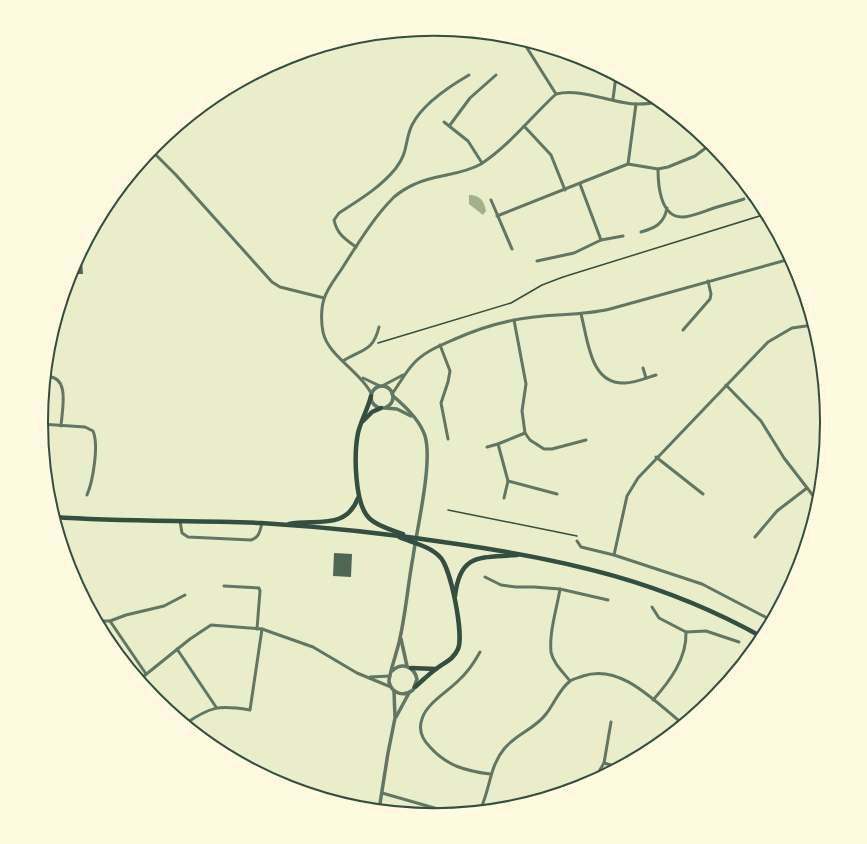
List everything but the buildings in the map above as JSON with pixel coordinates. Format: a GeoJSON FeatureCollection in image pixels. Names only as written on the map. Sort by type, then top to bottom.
{"type":"FeatureCollection","features":[{"type":"Feature","properties":{"kind":"main road"},"geometry":{"type":"LineString","coordinates":[[371,394],[356,448],[358,497],[362,509],[370,519],[380,525],[412,537]]}},
{"type":"Feature","properties":{"kind":"main road"},"geometry":{"type":"LineString","coordinates":[[362,422],[372,412],[382,408]]}},
{"type":"Feature","properties":{"kind":"main road"},"geometry":{"type":"LineString","coordinates":[[282,525],[341,519],[352,510],[358,497]]}},
{"type":"Feature","properties":{"kind":"main road"},"geometry":{"type":"LineString","coordinates":[[60,517],[92,520],[262,523],[390,534],[524,554],[586,567],[640,583],[701,606],[756,634]]}},
{"type":"Feature","properties":{"kind":"main road"},"geometry":{"type":"LineString","coordinates":[[390,534],[425,547],[440,557],[448,570],[455,600],[460,644],[452,659],[436,668],[415,687]]}},
{"type":"Feature","properties":{"kind":"main road"},"geometry":{"type":"LineString","coordinates":[[455,600],[459,576],[466,565],[485,557],[524,554]]}},
{"type":"Feature","properties":{"kind":"main road"},"geometry":{"type":"LineString","coordinates":[[409,667],[436,668]]}},
{"type":"Feature","properties":{"kind":"street"},"geometry":{"type":"LineString","coordinates":[[527,47],[556,94]]}},
{"type":"Feature","properties":{"kind":"street"},"geometry":{"type":"LineString","coordinates":[[356,247],[339,233],[334,220],[339,213],[385,181],[405,155],[410,131],[418,117],[448,87],[468,75]]}},
{"type":"Feature","properties":{"kind":"street"},"geometry":{"type":"LineString","coordinates":[[450,124],[470,98],[496,75]]}},
{"type":"Feature","properties":{"kind":"street"},"geometry":{"type":"LineString","coordinates":[[613,99],[615,82]]}},
{"type":"Feature","properties":{"kind":"street"},"geometry":{"type":"LineString","coordinates":[[391,687],[390,676],[400,638],[419,519],[427,450],[422,429],[406,407],[392,395],[389,388],[381,386],[360,376],[343,361],[327,342],[323,332],[324,298],[372,223],[395,196],[414,184],[431,178],[466,171],[482,163],[524,126],[556,94],[573,93],[636,104],[649,102]]}},
{"type":"Feature","properties":{"kind":"street"},"geometry":{"type":"LineString","coordinates":[[628,164],[636,104]]}},
{"type":"Feature","properties":{"kind":"street"},"geometry":{"type":"LineString","coordinates":[[444,122],[450,124],[468,141],[482,163]]}},
{"type":"Feature","properties":{"kind":"street"},"geometry":{"type":"LineString","coordinates":[[524,126],[551,155],[565,190]]}},
{"type":"Feature","properties":{"kind":"street"},"geometry":{"type":"LineString","coordinates":[[497,216],[628,164],[658,169],[680,163],[695,156],[705,148]]}},
{"type":"Feature","properties":{"kind":"street"},"geometry":{"type":"LineString","coordinates":[[156,154],[176,175],[272,282],[280,287],[324,298]]}},
{"type":"Feature","properties":{"kind":"street"},"geometry":{"type":"LineString","coordinates":[[658,169],[661,194],[667,208],[676,217],[682,218],[744,199]]}},
{"type":"Feature","properties":{"kind":"street"},"geometry":{"type":"LineString","coordinates":[[580,184],[600,240]]}},
{"type":"Feature","properties":{"kind":"street"},"geometry":{"type":"LineString","coordinates":[[490,200],[512,249]]}},
{"type":"Feature","properties":{"kind":"street"},"geometry":{"type":"LineString","coordinates":[[641,232],[660,225],[666,215],[667,208]]}},
{"type":"Feature","properties":{"kind":"street"},"geometry":{"type":"LineString","coordinates":[[537,261],[574,253],[600,240],[624,236]]}},
{"type":"Feature","properties":{"kind":"street"},"geometry":{"type":"LineString","coordinates":[[371,394],[375,388],[397,380],[422,356],[440,345],[475,330],[514,320],[556,315],[581,314],[610,309],[784,261]]}},
{"type":"Feature","properties":{"kind":"street"},"geometry":{"type":"LineString","coordinates":[[683,330],[710,299],[711,294],[708,281]]}},
{"type":"Feature","properties":{"kind":"street"},"geometry":{"type":"LineString","coordinates":[[581,314],[596,368],[605,379],[612,382],[627,383],[656,375]]}},
{"type":"Feature","properties":{"kind":"street"},"geometry":{"type":"LineString","coordinates":[[514,320],[526,384],[522,411],[525,433],[530,440],[544,449],[552,449],[586,440]]}},
{"type":"Feature","properties":{"kind":"street"},"geometry":{"type":"LineString","coordinates":[[614,555],[627,496],[638,478],[656,457],[774,337],[792,328],[807,325]]}},
{"type":"Feature","properties":{"kind":"street"},"geometry":{"type":"LineString","coordinates":[[343,361],[372,345],[376,339],[379,327]]}},
{"type":"Feature","properties":{"kind":"street"},"geometry":{"type":"LineString","coordinates":[[440,345],[450,370],[448,382],[441,402],[448,439]]}},
{"type":"Feature","properties":{"kind":"street"},"geometry":{"type":"LineString","coordinates":[[643,368],[646,378]]}},
{"type":"Feature","properties":{"kind":"street"},"geometry":{"type":"LineString","coordinates":[[382,408],[391,402],[392,395],[406,373]]}},
{"type":"Feature","properties":{"kind":"street"},"geometry":{"type":"LineString","coordinates":[[360,376],[371,394],[374,405],[382,408],[402,411],[414,418]]}},
{"type":"Feature","properties":{"kind":"street"},"geometry":{"type":"LineString","coordinates":[[50,378],[54,378],[62,384],[61,426]]}},
{"type":"Feature","properties":{"kind":"street"},"geometry":{"type":"LineString","coordinates":[[726,385],[761,421],[812,495]]}},
{"type":"Feature","properties":{"kind":"street"},"geometry":{"type":"LineString","coordinates":[[48,425],[89,428],[94,435],[91,485],[87,495]]}},
{"type":"Feature","properties":{"kind":"street"},"geometry":{"type":"LineString","coordinates":[[487,447],[525,433]]}},
{"type":"Feature","properties":{"kind":"street"},"geometry":{"type":"LineString","coordinates":[[498,444],[508,482],[504,498]]}},
{"type":"Feature","properties":{"kind":"street"},"geometry":{"type":"LineString","coordinates":[[656,457],[703,494]]}},
{"type":"Feature","properties":{"kind":"street"},"geometry":{"type":"LineString","coordinates":[[508,482],[557,494]]}},
{"type":"Feature","properties":{"kind":"street"},"geometry":{"type":"LineString","coordinates":[[755,537],[777,511],[807,488]]}},
{"type":"Feature","properties":{"kind":"street"},"geometry":{"type":"LineString","coordinates":[[180,521],[182,533],[188,536],[251,540],[255,539],[259,535],[262,523]]}},
{"type":"Feature","properties":{"kind":"street"},"geometry":{"type":"LineString","coordinates":[[577,541],[581,547],[614,555],[702,584],[766,618]]}},
{"type":"Feature","properties":{"kind":"street"},"geometry":{"type":"LineString","coordinates":[[485,577],[501,585],[560,589],[608,600]]}},
{"type":"Feature","properties":{"kind":"street"},"geometry":{"type":"LineString","coordinates":[[224,586],[259,588],[257,629]]}},
{"type":"Feature","properties":{"kind":"street"},"geometry":{"type":"LineString","coordinates":[[560,589],[552,634],[551,652],[558,667],[570,680]]}},
{"type":"Feature","properties":{"kind":"street"},"geometry":{"type":"LineString","coordinates":[[103,621],[110,621],[126,615],[164,606],[185,595]]}},
{"type":"Feature","properties":{"kind":"street"},"geometry":{"type":"LineString","coordinates":[[652,607],[659,618],[686,632],[706,632],[740,642]]}},
{"type":"Feature","properties":{"kind":"street"},"geometry":{"type":"LineString","coordinates":[[110,621],[146,674]]}},
{"type":"Feature","properties":{"kind":"street"},"geometry":{"type":"LineString","coordinates":[[143,677],[177,649],[211,625],[262,629],[313,647],[357,673],[391,687],[394,691],[402,694],[410,693]]}},
{"type":"Feature","properties":{"kind":"street"},"geometry":{"type":"LineString","coordinates":[[190,721],[200,714],[216,707],[232,707],[250,710],[262,629]]}},
{"type":"Feature","properties":{"kind":"street"},"geometry":{"type":"LineString","coordinates":[[653,700],[675,671],[683,656],[686,632]]}},
{"type":"Feature","properties":{"kind":"street"},"geometry":{"type":"LineString","coordinates":[[395,718],[415,687],[417,679],[409,667],[400,638]]}},
{"type":"Feature","properties":{"kind":"street"},"geometry":{"type":"LineString","coordinates":[[177,649],[216,707]]}},
{"type":"Feature","properties":{"kind":"street"},"geometry":{"type":"LineString","coordinates":[[480,652],[472,666],[430,707],[422,719],[421,730],[424,741],[447,763],[468,771],[490,774]]}},
{"type":"Feature","properties":{"kind":"street"},"geometry":{"type":"LineString","coordinates":[[392,671],[399,666],[409,667]]}},
{"type":"Feature","properties":{"kind":"street"},"geometry":{"type":"LineString","coordinates":[[483,805],[486,799],[490,774],[499,755],[505,747],[537,724],[570,680],[594,672],[615,675],[632,684],[678,720]]}},
{"type":"Feature","properties":{"kind":"street"},"geometry":{"type":"LineString","coordinates":[[368,677],[390,676]]}},
{"type":"Feature","properties":{"kind":"street"},"geometry":{"type":"LineString","coordinates":[[381,805],[395,718],[394,691]]}},
{"type":"Feature","properties":{"kind":"street"},"geometry":{"type":"LineString","coordinates":[[600,770],[604,763],[611,722]]}},
{"type":"Feature","properties":{"kind":"street"},"geometry":{"type":"LineString","coordinates":[[604,763],[610,765]]}},
{"type":"Feature","properties":{"kind":"street"},"geometry":{"type":"LineString","coordinates":[[382,794],[431,808]]}},
{"type":"Feature","properties":{"kind":"path"},"geometry":{"type":"LineString","coordinates":[[372,345],[511,303],[542,285],[563,277],[759,216]]}},
{"type":"Feature","properties":{"kind":"path"},"geometry":{"type":"LineString","coordinates":[[448,510],[577,536],[577,541]]}},
{"type":"Feature","properties":{"kind":"shaded area"},"geometry":{"type":"Polygon","coordinates":[[[469,195],[479,197],[481,199],[486,211],[483,215],[469,204],[469,195]]]}}]}
